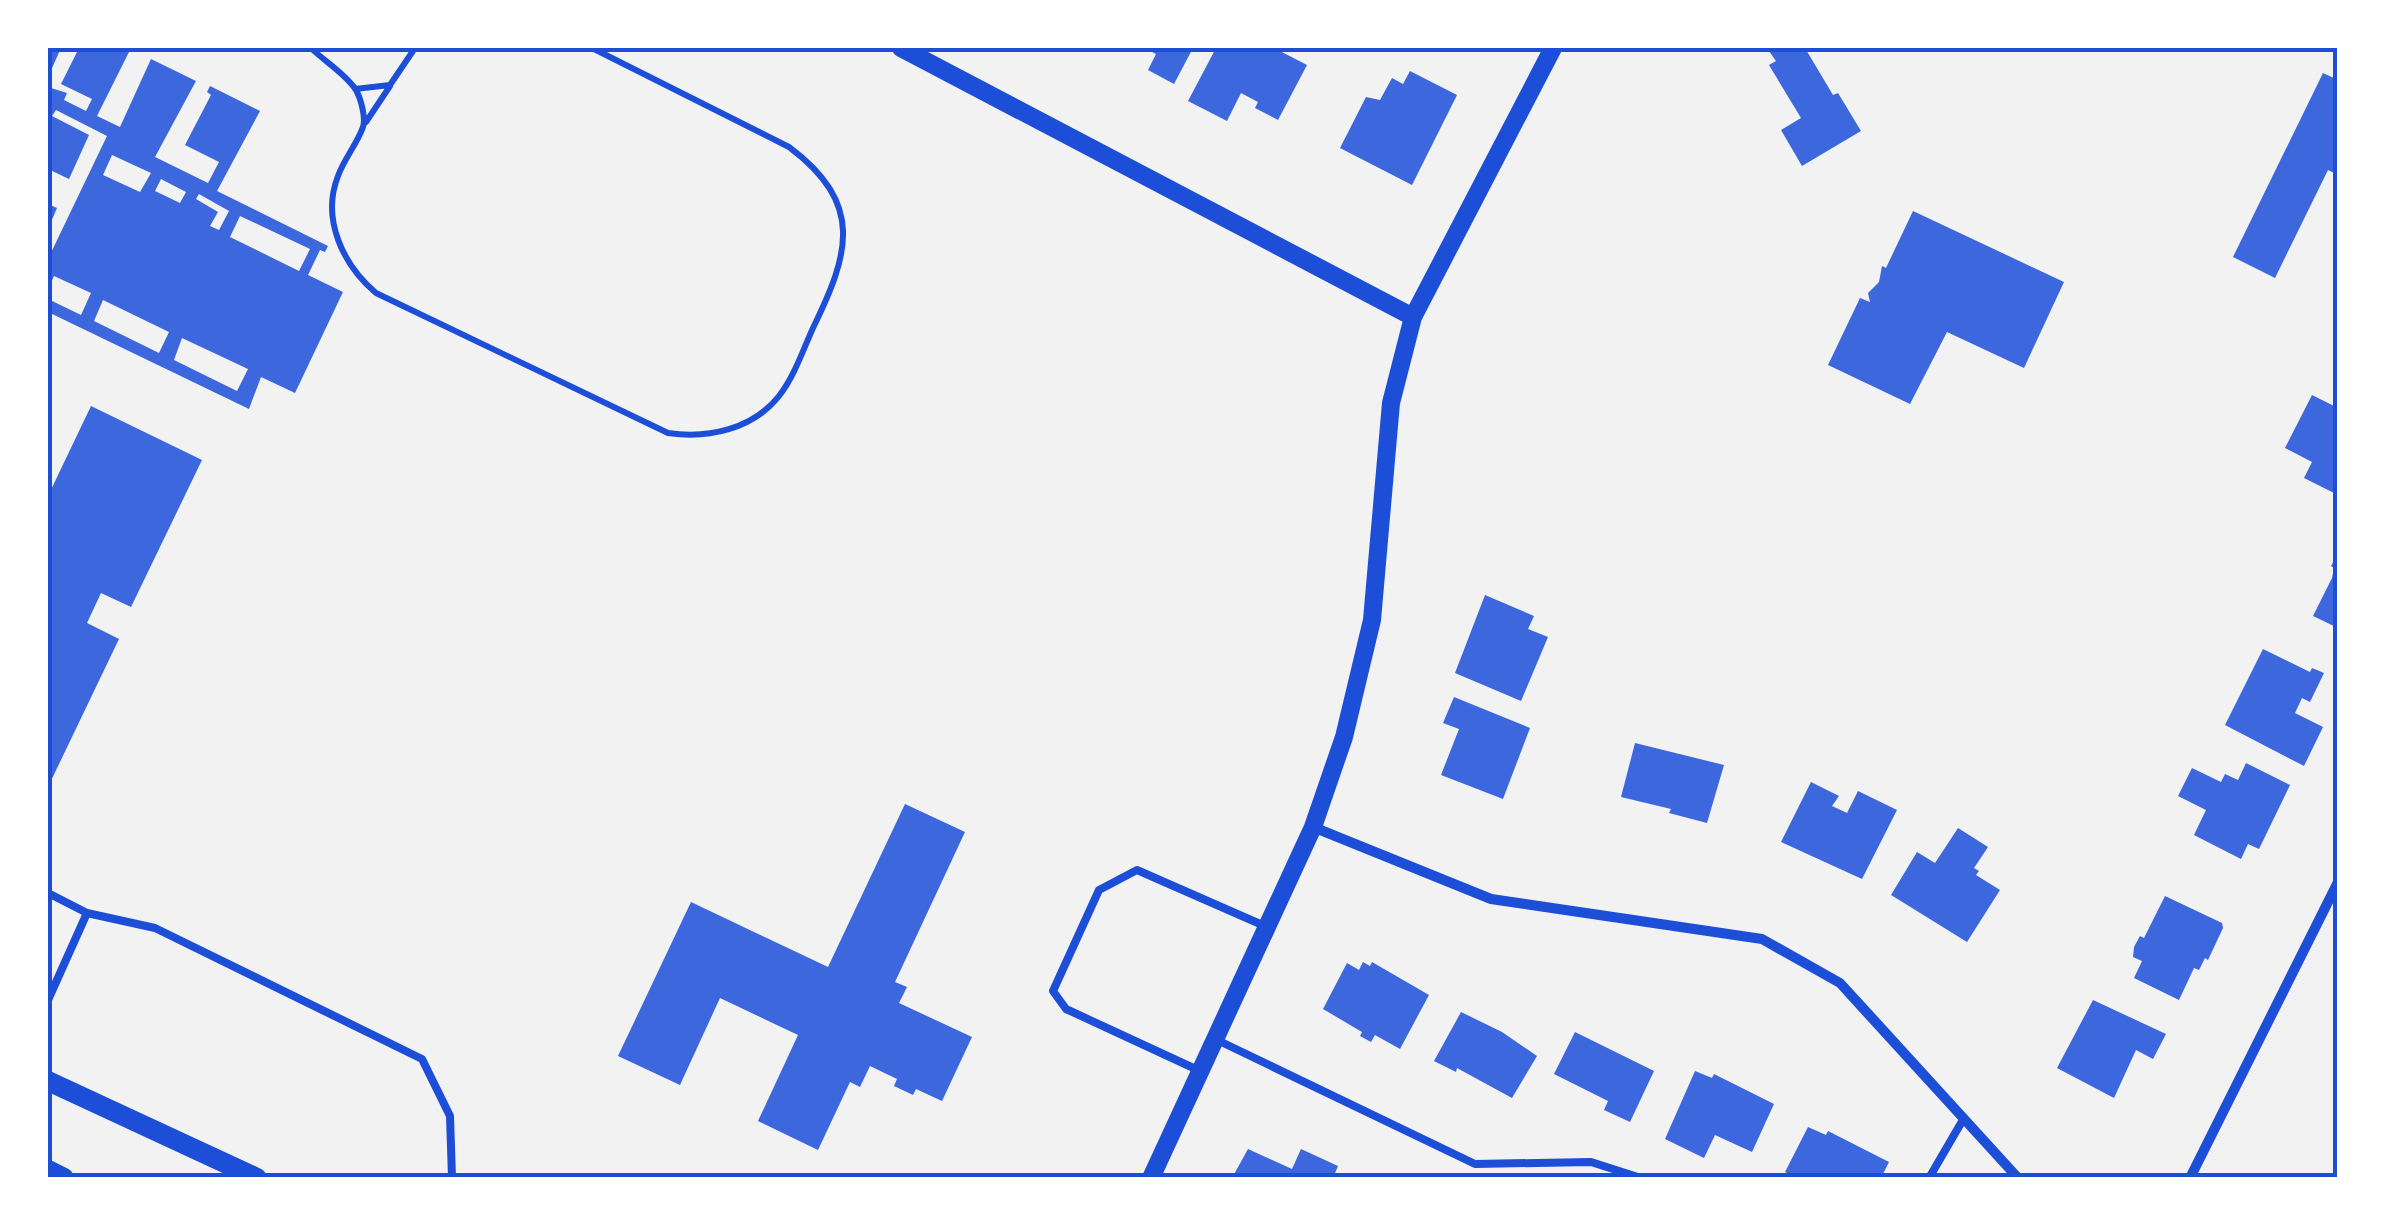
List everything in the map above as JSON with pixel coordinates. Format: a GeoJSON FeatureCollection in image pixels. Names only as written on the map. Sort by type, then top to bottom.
{"type":"FeatureCollection","features":[{"type":"Feature","properties":{"kind":"main road"},"geometry":{"type":"LineString","coordinates":[[48,1081],[257,1178]]}},
{"type":"Feature","properties":{"kind":"main road"},"geometry":{"type":"LineString","coordinates":[[48,1170],[64,1178]]}},
{"type":"Feature","properties":{"kind":"street"},"geometry":{"type":"LineString","coordinates":[[901,48],[1413,318]]}},
{"type":"Feature","properties":{"kind":"street"},"geometry":{"type":"LineString","coordinates":[[1151,1178],[1313,827],[1344,737],[1372,620],[1391,404],[1413,318],[1553,48]]}},
{"type":"Feature","properties":{"kind":"street"},"geometry":{"type":"LineString","coordinates":[[1313,827],[1492,899],[1762,940],[1840,983],[2018,1178]]}},
{"type":"Feature","properties":{"kind":"street"},"geometry":{"type":"LineString","coordinates":[[2190,1178],[2338,882]]}},
{"type":"Feature","properties":{"kind":"lane"},"geometry":{"type":"LineString","coordinates":[[1200,1072],[1066,1009],[1053,992],[1099,890],[1137,870],[1267,927]]}},
{"type":"Feature","properties":{"kind":"lane"},"geometry":{"type":"LineString","coordinates":[[48,893],[88,913],[154,928],[422,1059],[450,1116],[452,1178]]}},
{"type":"Feature","properties":{"kind":"lane"},"geometry":{"type":"LineString","coordinates":[[48,1000],[88,913]]}},
{"type":"Feature","properties":{"kind":"lane"},"geometry":{"type":"LineString","coordinates":[[1215,1039],[1475,1164],[1592,1162],[1641,1178]]}},
{"type":"Feature","properties":{"kind":"lane"},"geometry":{"type":"LineString","coordinates":[[1929,1178],[1964,1118]]}},
{"type":"Feature","properties":{"kind":"path"},"geometry":{"type":"LineString","coordinates":[[311,48],[355,88],[365,124]]}},
{"type":"Feature","properties":{"kind":"path"},"geometry":{"type":"LineString","coordinates":[[414,48],[365,124],[336,180],[332,203],[341,250],[350,266],[376,293],[668,433],[704,435],[742,424],[779,396],[834,286],[843,260],[839,211],[829,187],[812,164],[789,148],[592,48]]}},
{"type":"Feature","properties":{"kind":"path"},"geometry":{"type":"LineString","coordinates":[[355,88],[390,85]]}},
{"type":"Feature","properties":{"kind":"building"},"geometry":{"type":"Polygon","coordinates":[[[48,48],[61,48],[48,77],[48,48]]]}},
{"type":"Feature","properties":{"kind":"building"},"geometry":{"type":"Polygon","coordinates":[[[79,48],[130,50],[97,116],[120,127],[151,59],[196,81],[155,157],[208,183],[219,162],[185,145],[211,95],[207,92],[210,86],[260,111],[217,191],[328,246],[325,252],[320,250],[308,275],[343,292],[295,393],[261,377],[249,409],[48,312],[48,299],[81,315],[91,293],[54,276],[48,289],[48,259],[107,136],[56,110],[52,116],[89,135],[69,179],[48,169],[48,87],[67,93],[64,100],[86,111],[92,99],[61,84],[79,48]],[[112,155],[103,175],[140,192],[151,173],[112,155]],[[161,179],[155,191],[180,203],[186,192],[161,179]],[[199,194],[196,199],[218,212],[210,226],[219,230],[229,211],[199,194]],[[240,216],[230,237],[299,271],[310,249],[240,216]],[[103,300],[94,321],[159,353],[169,332],[103,300]],[[182,338],[174,360],[237,391],[248,369],[182,338]]]}},
{"type":"Feature","properties":{"kind":"building"},"geometry":{"type":"Polygon","coordinates":[[[1144,48],[1193,48],[1174,84],[1148,70],[1156,54],[1144,48]]]}},
{"type":"Feature","properties":{"kind":"building"},"geometry":{"type":"Polygon","coordinates":[[[1216,48],[1274,48],[1307,65],[1278,120],[1255,108],[1258,102],[1241,93],[1227,121],[1188,101],[1216,48]]]}},
{"type":"Feature","properties":{"kind":"building"},"geometry":{"type":"Polygon","coordinates":[[[1805,48],[1833,95],[1838,93],[1861,131],[1802,166],[1781,130],[1801,118],[1769,65],[1776,61],[1769,51],[1805,48]]]}},
{"type":"Feature","properties":{"kind":"building"},"geometry":{"type":"Polygon","coordinates":[[[1410,71],[1457,95],[1412,185],[1340,148],[1366,97],[1380,100],[1392,78],[1403,84],[1410,71]]]}},
{"type":"Feature","properties":{"kind":"building"},"geometry":{"type":"Polygon","coordinates":[[[2323,73],[2338,80],[2338,175],[2328,170],[2275,278],[2233,257],[2323,73]]]}},
{"type":"Feature","properties":{"kind":"building"},"geometry":{"type":"Polygon","coordinates":[[[48,204],[57,208],[48,229],[48,204]]]}},
{"type":"Feature","properties":{"kind":"building"},"geometry":{"type":"Polygon","coordinates":[[[1913,211],[2064,282],[2024,368],[1947,332],[1910,404],[1828,365],[1860,298],[1870,302],[1868,293],[1879,282],[1882,266],[1886,268],[1913,211]]]}},
{"type":"Feature","properties":{"kind":"building"},"geometry":{"type":"Polygon","coordinates":[[[2312,395],[2338,408],[2338,495],[2304,478],[2312,462],[2285,448],[2312,395]]]}},
{"type":"Feature","properties":{"kind":"building"},"geometry":{"type":"Polygon","coordinates":[[[91,406],[202,460],[131,607],[101,593],[87,623],[119,639],[48,787],[48,581],[52,571],[48,568],[48,496],[91,406]]]}},
{"type":"Feature","properties":{"kind":"building"},"geometry":{"type":"Polygon","coordinates":[[[2338,553],[2338,628],[2313,616],[2332,578],[2331,566],[2338,553]]]}},
{"type":"Feature","properties":{"kind":"building"},"geometry":{"type":"Polygon","coordinates":[[[1485,595],[1534,616],[1528,629],[1548,637],[1521,701],[1455,673],[1485,595]]]}},
{"type":"Feature","properties":{"kind":"building"},"geometry":{"type":"Polygon","coordinates":[[[2263,649],[2310,672],[2312,668],[2324,673],[2310,702],[2302,698],[2295,713],[2323,727],[2304,766],[2225,725],[2263,649]]]}},
{"type":"Feature","properties":{"kind":"building"},"geometry":{"type":"Polygon","coordinates":[[[1454,697],[1530,728],[1503,799],[1441,775],[1459,729],[1443,723],[1454,697]]]}},
{"type":"Feature","properties":{"kind":"building"},"geometry":{"type":"Polygon","coordinates":[[[1635,743],[1724,765],[1707,823],[1621,797],[1635,743]]]}},
{"type":"Feature","properties":{"kind":"building"},"geometry":{"type":"Polygon","coordinates":[[[2246,763],[2290,785],[2259,849],[2248,844],[2241,859],[2194,835],[2206,810],[2178,796],[2192,768],[2221,782],[2225,774],[2238,780],[2246,763]]]}},
{"type":"Feature","properties":{"kind":"building"},"geometry":{"type":"Polygon","coordinates":[[[1811,782],[1839,796],[1832,806],[1847,813],[1858,791],[1897,810],[1862,879],[1781,842],[1811,782]]]}},
{"type":"Feature","properties":{"kind":"building"},"geometry":{"type":"Polygon","coordinates":[[[905,804],[965,832],[895,982],[907,987],[899,1003],[972,1037],[942,1101],[916,1089],[913,1095],[894,1086],[897,1079],[870,1066],[860,1087],[850,1082],[818,1150],[758,1121],[798,1035],[720,998],[680,1085],[618,1056],[691,902],[828,967],[905,804]]]}},
{"type":"Feature","properties":{"kind":"building"},"geometry":{"type":"Polygon","coordinates":[[[1958,828],[1988,847],[1974,868],[1979,871],[1976,875],[2000,890],[1967,942],[1891,895],[1917,852],[1935,863],[1958,828]]]}},
{"type":"Feature","properties":{"kind":"building"},"geometry":{"type":"Polygon","coordinates":[[[2165,896],[2222,923],[2223,928],[2208,960],[2205,958],[2199,970],[2194,968],[2179,1000],[2134,978],[2142,961],[2133,957],[2134,947],[2140,936],[2144,938],[2165,896]]]}},
{"type":"Feature","properties":{"kind":"building"},"geometry":{"type":"Polygon","coordinates":[[[1363,962],[1370,966],[1372,962],[1429,995],[1400,1049],[1375,1035],[1371,1042],[1360,1036],[1362,1032],[1323,1009],[1347,963],[1359,970],[1363,962]]]}},
{"type":"Feature","properties":{"kind":"building"},"geometry":{"type":"Polygon","coordinates":[[[2093,1000],[2166,1034],[2153,1059],[2136,1050],[2114,1098],[2057,1068],[2093,1000]]]}},
{"type":"Feature","properties":{"kind":"building"},"geometry":{"type":"Polygon","coordinates":[[[1461,1012],[1502,1032],[1537,1056],[1512,1098],[1457,1068],[1456,1072],[1434,1061],[1461,1012]]]}},
{"type":"Feature","properties":{"kind":"building"},"geometry":{"type":"Polygon","coordinates":[[[1575,1032],[1654,1071],[1630,1122],[1604,1110],[1608,1101],[1554,1074],[1575,1032]]]}},
{"type":"Feature","properties":{"kind":"building"},"geometry":{"type":"Polygon","coordinates":[[[1695,1071],[1712,1078],[1714,1074],[1774,1104],[1752,1152],[1715,1135],[1704,1158],[1665,1139],[1695,1071]]]}},
{"type":"Feature","properties":{"kind":"building"},"geometry":{"type":"Polygon","coordinates":[[[1808,1127],[1826,1135],[1828,1131],[1889,1162],[1881,1178],[1797,1178],[1785,1172],[1808,1127]]]}},
{"type":"Feature","properties":{"kind":"building"},"geometry":{"type":"Polygon","coordinates":[[[1248,1149],[1292,1169],[1301,1149],[1338,1166],[1333,1178],[1232,1178],[1248,1149]]]}}]}
